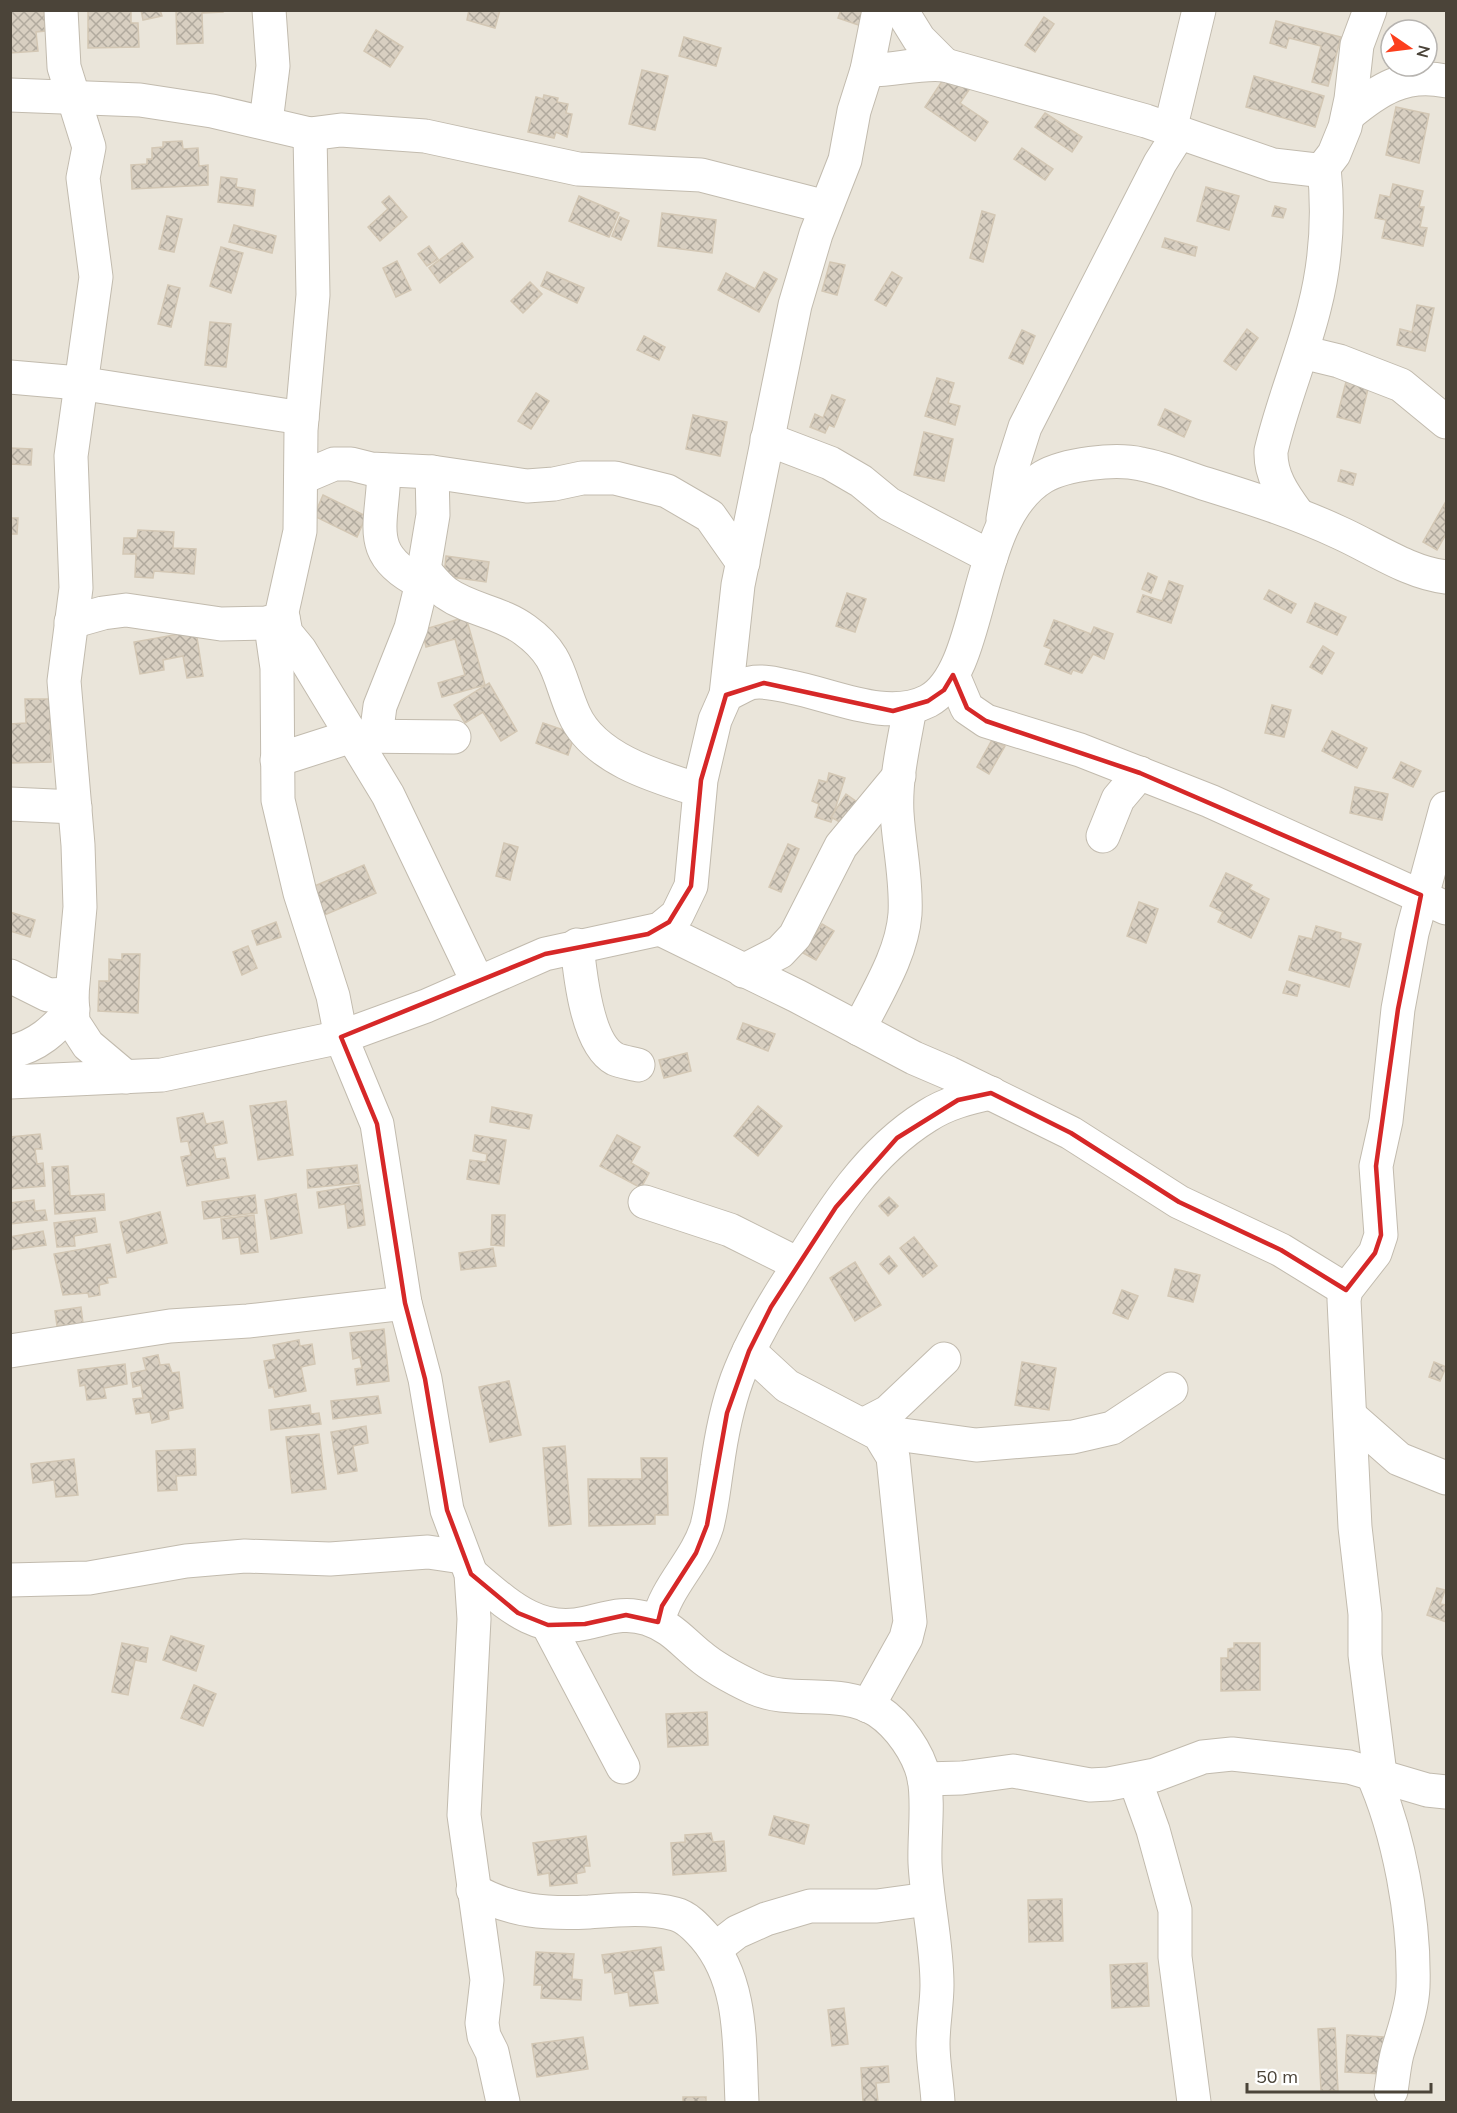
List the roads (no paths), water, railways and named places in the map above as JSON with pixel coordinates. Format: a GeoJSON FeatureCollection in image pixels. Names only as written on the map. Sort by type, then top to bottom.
{"type":"FeatureCollection","features":[{"type":"Feature","properties":{"kind":"street"},"geometry":{"type":"LineString","coordinates":[[61,10],[64,67],[71,97],[88,147],[83,178],[96,277],[79,383],[71,456],[76,588],[64,681],[75,807],[80,907],[72,1002],[73,1022],[88,1045],[126,1077]]}},
{"type":"Feature","properties":{"kind":"street"},"geometry":{"type":"LineString","coordinates":[[266,122],[273,66],[269,10]]}},
{"type":"Feature","properties":{"kind":"street"},"geometry":{"type":"LineString","coordinates":[[10,1082],[126,1077],[204,1067],[341,1037],[545,954],[578,945],[633,937],[660,929],[677,915],[691,886],[699,790],[707,749],[726,695],[731,634],[743,563],[795,305],[826,207],[845,160],[854,111],[867,70],[879,10]]}},
{"type":"Feature","properties":{"kind":"street"},"geometry":{"type":"LineString","coordinates":[[901,10],[919,39],[945,65]]}},
{"type":"Feature","properties":{"kind":"street"},"geometry":{"type":"LineString","coordinates":[[726,695],[752,683],[764,682],[811,690],[893,711],[928,701],[944,690],[959,664],[996,544],[1011,471],[1025,427],[1175,131],[1199,10]]}},
{"type":"Feature","properties":{"kind":"street"},"geometry":{"type":"LineString","coordinates":[[1297,513],[1280,489],[1271,459],[1276,428],[1315,308],[1323,265],[1326,229],[1324,167],[1336,148],[1348,115],[1357,45],[1370,10]]}},
{"type":"Feature","properties":{"kind":"street"},"geometry":{"type":"LineString","coordinates":[[867,70],[890,71],[932,63],[945,65],[1175,131],[1273,165],[1305,170],[1324,167]]}},
{"type":"Feature","properties":{"kind":"street"},"geometry":{"type":"LineString","coordinates":[[1348,115],[1391,83],[1413,79],[1446,81]]}},
{"type":"Feature","properties":{"kind":"street"},"geometry":{"type":"LineString","coordinates":[[10,95],[140,100],[266,122],[310,134],[341,130],[425,136],[578,169],[701,175],[826,207]]}},
{"type":"Feature","properties":{"kind":"street"},"geometry":{"type":"LineString","coordinates":[[310,134],[313,296],[301,424],[300,531],[272,633],[277,668],[278,800],[300,893],[333,996],[341,1037],[377,1124],[405,1303],[425,1379],[447,1510],[466,1565],[474,1619],[464,1815],[487,1980],[482,2023],[484,2036],[492,2052],[503,2103]]}},
{"type":"Feature","properties":{"kind":"street"},"geometry":{"type":"LineString","coordinates":[[1302,352],[1339,361],[1401,385],[1446,422]]}},
{"type":"Feature","properties":{"kind":"street"},"geometry":{"type":"LineString","coordinates":[[10,376],[79,383],[301,424],[334,464]]}},
{"type":"Feature","properties":{"kind":"street"},"geometry":{"type":"LineString","coordinates":[[767,439],[830,463],[861,481],[889,504],[996,544]]}},
{"type":"Feature","properties":{"kind":"street"},"geometry":{"type":"LineString","coordinates":[[996,544],[1017,501],[1042,477],[1066,467],[1112,462],[1139,463],[1297,513],[1414,567],[1446,577]]}},
{"type":"Feature","properties":{"kind":"street"},"geometry":{"type":"LineString","coordinates":[[301,478],[334,464],[384,470],[432,472],[527,486],[554,484],[582,478],[615,478],[667,490],[704,512],[727,536],[743,563]]}},
{"type":"Feature","properties":{"kind":"street"},"geometry":{"type":"LineString","coordinates":[[384,470],[381,539],[384,551],[399,571],[423,576],[446,593],[525,630],[549,653],[562,677],[575,717],[611,755],[699,790]]}},
{"type":"Feature","properties":{"kind":"street"},"geometry":{"type":"LineString","coordinates":[[364,736],[380,706],[411,628],[423,576],[433,515],[432,472]]}},
{"type":"Feature","properties":{"kind":"street"},"geometry":{"type":"LineString","coordinates":[[704,512],[730,508],[742,501],[759,481]]}},
{"type":"Feature","properties":{"kind":"street"},"geometry":{"type":"LineString","coordinates":[[71,622],[103,612],[126,610],[211,623],[275,621],[300,650],[364,736],[449,926],[478,983]]}},
{"type":"Feature","properties":{"kind":"street"},"geometry":{"type":"LineString","coordinates":[[952,675],[967,708],[986,721],[1080,750],[1140,772],[1270,826],[1337,859],[1434,901]]}},
{"type":"Feature","properties":{"kind":"street"},"geometry":{"type":"LineString","coordinates":[[859,1029],[889,972],[905,915],[897,813],[899,776],[910,708]]}},
{"type":"Feature","properties":{"kind":"street"},"geometry":{"type":"LineString","coordinates":[[277,760],[364,736],[454,737]]}},
{"type":"Feature","properties":{"kind":"street"},"geometry":{"type":"LineString","coordinates":[[1102,836],[1118,799],[1140,772]]}},
{"type":"Feature","properties":{"kind":"street"},"geometry":{"type":"LineString","coordinates":[[743,970],[780,952],[795,936],[841,846],[899,776]]}},
{"type":"Feature","properties":{"kind":"street"},"geometry":{"type":"LineString","coordinates":[[10,804],[75,807]]}},
{"type":"Feature","properties":{"kind":"street"},"geometry":{"type":"LineString","coordinates":[[1391,2091],[1396,2057],[1412,2000],[1410,1929],[1393,1830],[1375,1773],[1365,1655],[1365,1614],[1355,1527],[1344,1310],[1346,1290],[1375,1253],[1381,1235],[1376,1166],[1386,1121],[1398,1009],[1434,901],[1446,808]]}},
{"type":"Feature","properties":{"kind":"street"},"geometry":{"type":"LineString","coordinates":[[660,929],[914,1058],[1071,1133],[1179,1202],[1281,1250],[1346,1290]]}},
{"type":"Feature","properties":{"kind":"street"},"geometry":{"type":"LineString","coordinates":[[578,945],[589,1014],[597,1038],[604,1050],[616,1059],[638,1065]]}},
{"type":"Feature","properties":{"kind":"street"},"geometry":{"type":"LineString","coordinates":[[10,975],[48,995],[72,1002]]}},
{"type":"Feature","properties":{"kind":"street"},"geometry":{"type":"LineString","coordinates":[[10,1052],[27,1048],[48,1035],[72,1002]]}},
{"type":"Feature","properties":{"kind":"street"},"geometry":{"type":"LineString","coordinates":[[658,1622],[662,1606],[696,1553],[707,1525],[727,1413],[749,1351],[771,1307],[798,1264],[836,1207],[871,1163],[897,1138],[927,1115],[958,1100],[991,1093]]}},
{"type":"Feature","properties":{"kind":"street"},"geometry":{"type":"LineString","coordinates":[[645,1202],[736,1232],[798,1264]]}},
{"type":"Feature","properties":{"kind":"street"},"geometry":{"type":"LineString","coordinates":[[10,1351],[170,1326],[248,1321],[405,1303]]}},
{"type":"Feature","properties":{"kind":"street"},"geometry":{"type":"LineString","coordinates":[[749,1351],[787,1386],[869,1428],[887,1443],[897,1477],[910,1622],[906,1638],[868,1706]]}},
{"type":"Feature","properties":{"kind":"street"},"geometry":{"type":"LineString","coordinates":[[869,1428],[944,1359]]}},
{"type":"Feature","properties":{"kind":"street"},"geometry":{"type":"LineString","coordinates":[[869,1428],[976,1445],[1073,1437],[1112,1428],[1171,1389]]}},
{"type":"Feature","properties":{"kind":"street"},"geometry":{"type":"LineString","coordinates":[[1350,1416],[1400,1459],[1446,1478]]}},
{"type":"Feature","properties":{"kind":"street"},"geometry":{"type":"LineString","coordinates":[[10,1580],[89,1578],[186,1562],[245,1556],[330,1559],[428,1552],[466,1565],[518,1614],[548,1625],[585,1624],[611,1616],[626,1615],[658,1622],[681,1636],[699,1655],[720,1670],[756,1689],[774,1693],[848,1700],[868,1706],[885,1717],[914,1750],[924,1779],[928,1899],[938,1984],[933,2044],[939,2103]]}},
{"type":"Feature","properties":{"kind":"street"},"geometry":{"type":"LineString","coordinates":[[548,1625],[623,1767]]}},
{"type":"Feature","properties":{"kind":"street"},"geometry":{"type":"LineString","coordinates":[[924,1779],[962,1778],[1013,1771],[1090,1785],[1135,1780],[1203,1757],[1232,1754],[1375,1773],[1427,1790],[1446,1792]]}},
{"type":"Feature","properties":{"kind":"street"},"geometry":{"type":"LineString","coordinates":[[1135,1780],[1153,1830],[1175,1910],[1175,1957],[1194,2103]]}},
{"type":"Feature","properties":{"kind":"street"},"geometry":{"type":"LineString","coordinates":[[474,1890],[502,1905],[527,1911],[658,1911],[686,1918],[715,1949],[729,1977],[739,2027],[742,2103]]}},
{"type":"Feature","properties":{"kind":"street"},"geometry":{"type":"LineString","coordinates":[[715,1949],[737,1932],[766,1919],[810,1906],[877,1906],[928,1899]]}}]}
